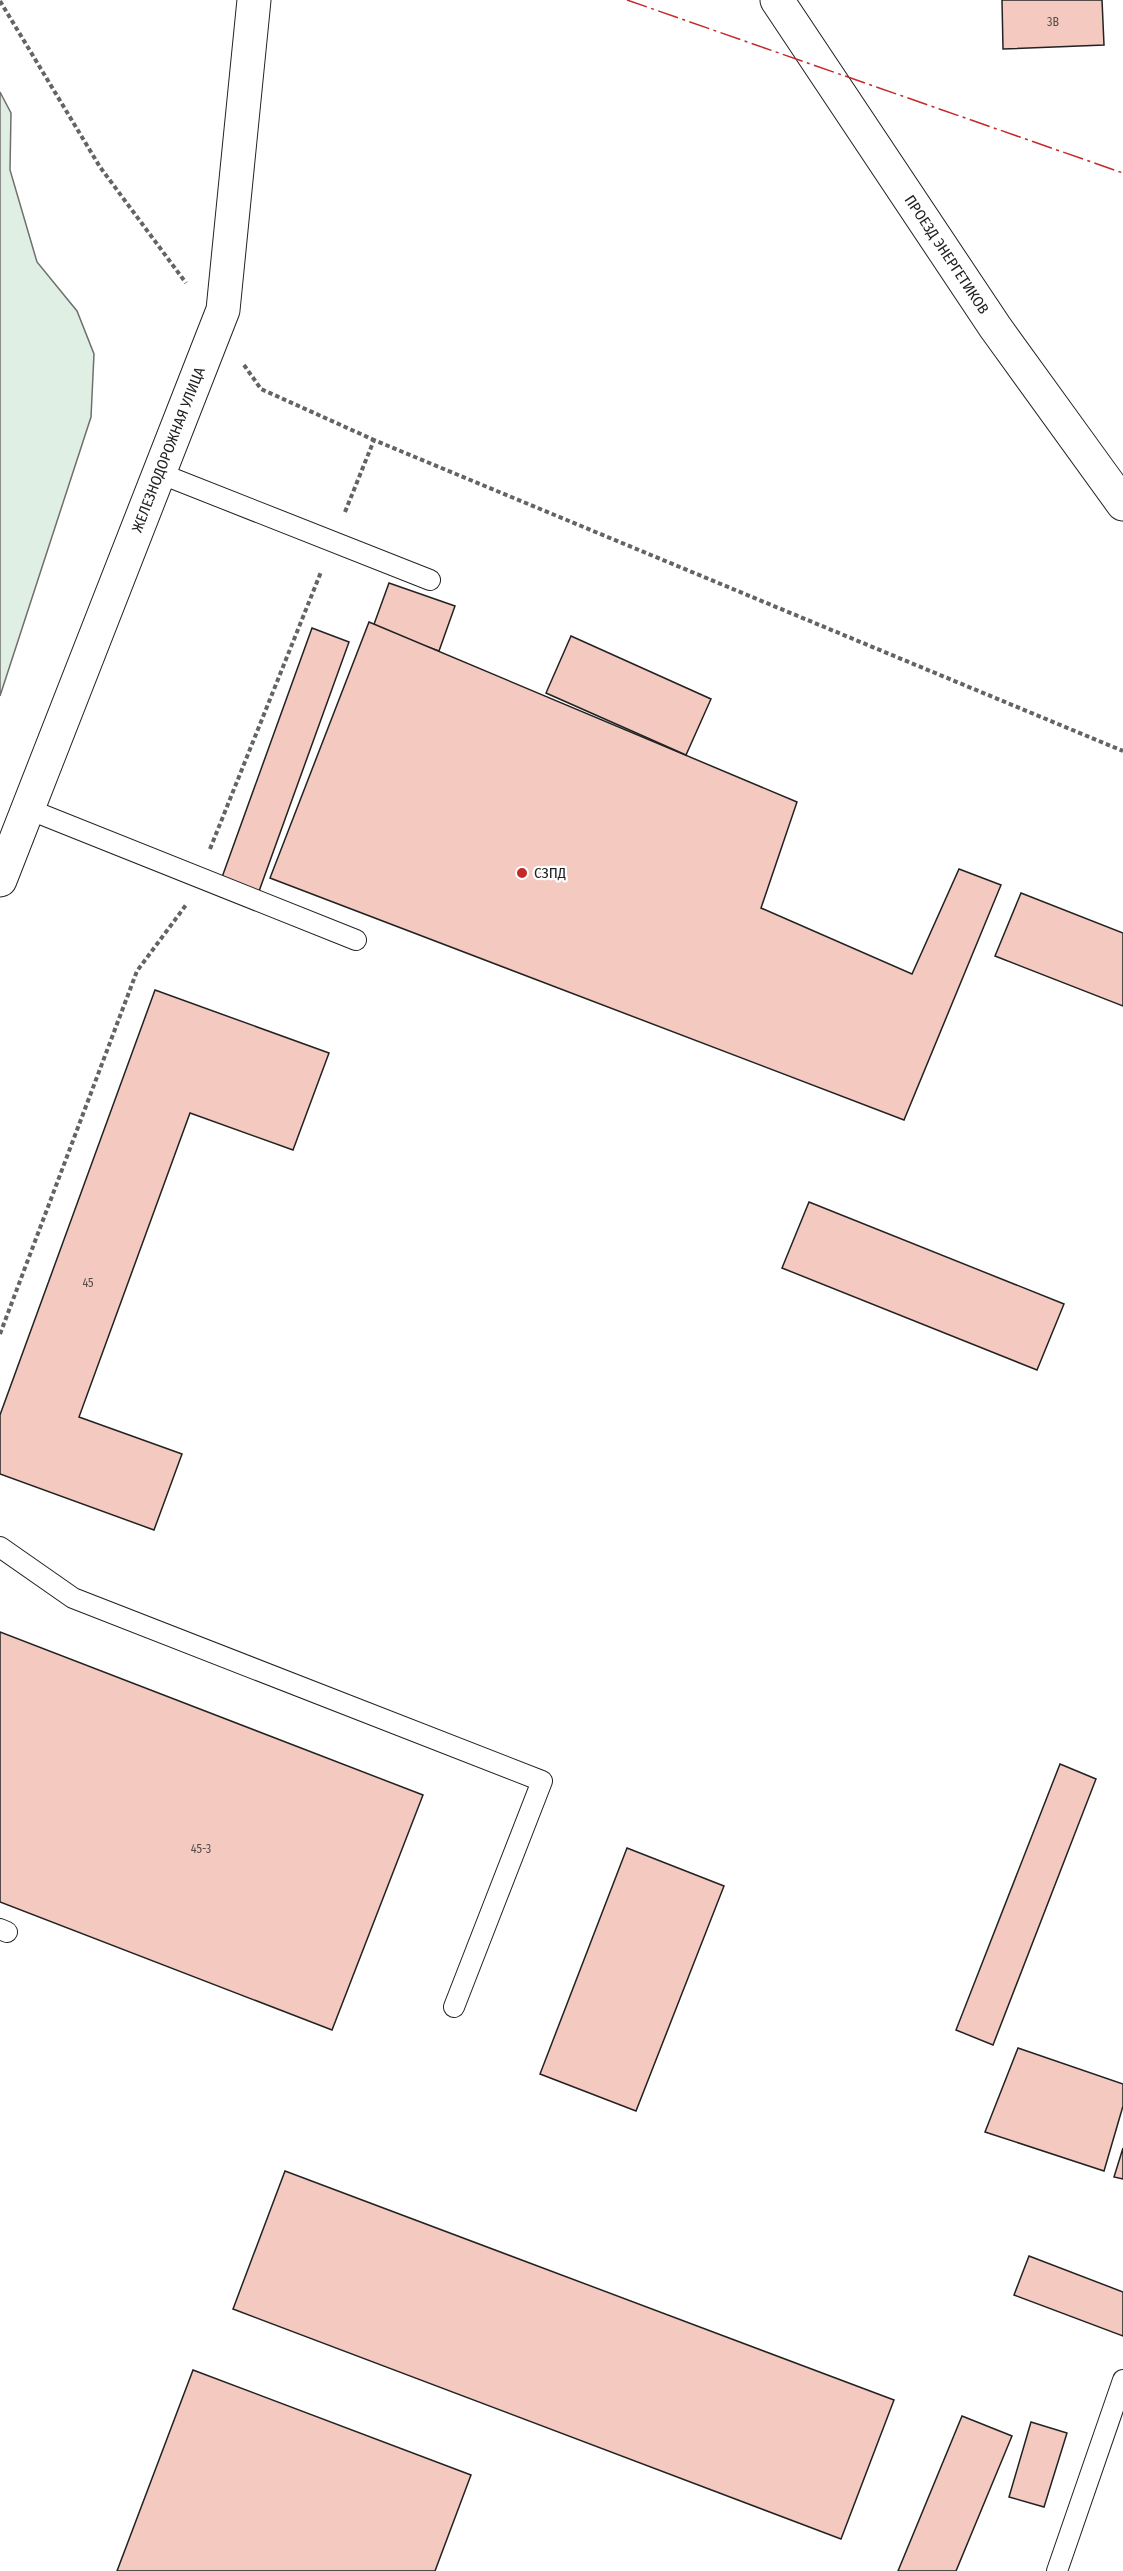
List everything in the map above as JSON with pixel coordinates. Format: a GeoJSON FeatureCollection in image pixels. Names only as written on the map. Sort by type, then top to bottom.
{"type":"FeatureCollection","features":[{"type":"Feature","properties":{"kind":"street","name":"ЖЕЛЕЗНОДОРОЖНАЯ УЛИЦА"},"geometry":{"type":"LineString","coordinates":[[0,880],[223,310],[254,0]]}},
{"type":"Feature","properties":{"kind":"street","name":"ПРОЕЗД ЭНЕРГЕТИКОВ"},"geometry":{"type":"LineString","coordinates":[[777,0],[995,327],[1123,504]]}},
{"type":"Feature","properties":{"kind":"lane"},"geometry":{"type":"LineString","coordinates":[[159,473],[430,580]]}},
{"type":"Feature","properties":{"kind":"lane"},"geometry":{"type":"LineString","coordinates":[[28,808],[356,940]]}},
{"type":"Feature","properties":{"kind":"lane"},"geometry":{"type":"LineString","coordinates":[[0,1547],[73,1598],[542,1781],[454,2007]]}},
{"type":"Feature","properties":{"kind":"lane"},"geometry":{"type":"LineString","coordinates":[[1058,2571],[1123,2380]]}},
{"type":"Feature","properties":{"kind":"path"},"geometry":{"type":"LineString","coordinates":[[0,1],[99,167],[134,216],[166,255],[261,389],[374,440],[1123,751]]}},
{"type":"Feature","properties":{"kind":"path"},"geometry":{"type":"LineString","coordinates":[[0,1334],[137,971],[190,900],[374,440]]}},
{"type":"Feature","properties":{"kind":"green space"},"geometry":{"type":"Polygon","coordinates":[[[0,92],[11,113],[10,170],[37,262],[77,311],[94,354],[91,417],[0,696],[0,92]]]}},
{"type":"Feature","properties":{"kind":"building"},"geometry":{"type":"Polygon","coordinates":[[[1002,0],[1102,0],[1104,45],[1003,49],[1002,0]]]}},
{"type":"Feature","properties":{"kind":"building"},"geometry":{"type":"Polygon","coordinates":[[[389,583],[455,606],[439,651],[373,627],[389,583]]]}},
{"type":"Feature","properties":{"kind":"building","name":"СЗПД"},"geometry":{"type":"Polygon","coordinates":[[[369,622],[797,802],[761,908],[912,974],[959,869],[1001,885],[904,1120],[270,878],[369,622]]]}},
{"type":"Feature","properties":{"kind":"building"},"geometry":{"type":"Polygon","coordinates":[[[312,628],[349,642],[258,894],[221,880],[312,628]]]}},
{"type":"Feature","properties":{"kind":"building"},"geometry":{"type":"Polygon","coordinates":[[[571,636],[711,699],[686,755],[546,693],[571,636]]]}},
{"type":"Feature","properties":{"kind":"building"},"geometry":{"type":"Polygon","coordinates":[[[1021,893],[1123,933],[1123,1006],[995,956],[1021,893]]]}},
{"type":"Feature","properties":{"kind":"building"},"geometry":{"type":"Polygon","coordinates":[[[155,990],[329,1053],[293,1150],[190,1113],[79,1417],[182,1454],[154,1530],[0,1474],[0,1415],[155,990]]]}},
{"type":"Feature","properties":{"kind":"building"},"geometry":{"type":"Polygon","coordinates":[[[809,1202],[1064,1304],[1037,1370],[782,1268],[809,1202]]]}},
{"type":"Feature","properties":{"kind":"building"},"geometry":{"type":"Polygon","coordinates":[[[0,1632],[423,1795],[332,2030],[0,1902],[0,1632]]]}},
{"type":"Feature","properties":{"kind":"building"},"geometry":{"type":"Polygon","coordinates":[[[1060,1764],[1096,1779],[993,2045],[956,2030],[1060,1764]]]}},
{"type":"Feature","properties":{"kind":"building"},"geometry":{"type":"Polygon","coordinates":[[[627,1848],[724,1886],[636,2111],[540,2074],[627,1848]]]}},
{"type":"Feature","properties":{"kind":"building"},"geometry":{"type":"Polygon","coordinates":[[[1018,2048],[1123,2084],[1123,2106],[1104,2171],[985,2132],[1018,2048]]]}},
{"type":"Feature","properties":{"kind":"building"},"geometry":{"type":"Polygon","coordinates":[[[1123,2148],[1123,2179],[1114,2177],[1123,2148]]]}},
{"type":"Feature","properties":{"kind":"building"},"geometry":{"type":"Polygon","coordinates":[[[285,2171],[894,2400],[841,2539],[233,2309],[285,2171]]]}},
{"type":"Feature","properties":{"kind":"building"},"geometry":{"type":"Polygon","coordinates":[[[1029,2256],[1123,2292],[1123,2336],[1014,2295],[1029,2256]]]}},
{"type":"Feature","properties":{"kind":"building"},"geometry":{"type":"Polygon","coordinates":[[[193,2370],[471,2475],[435,2571],[117,2571],[193,2370]]]}},
{"type":"Feature","properties":{"kind":"building"},"geometry":{"type":"Polygon","coordinates":[[[962,2416],[1012,2436],[956,2571],[898,2571],[962,2416]]]}},
{"type":"Feature","properties":{"kind":"building"},"geometry":{"type":"Polygon","coordinates":[[[1031,2422],[1067,2433],[1044,2507],[1009,2497],[1031,2422]]]}},
{"type":"Feature","properties":{"kind":"power"},"geometry":{"type":"LineString","coordinates":[[627,0],[1123,173]]}},
{"type":"Feature","properties":{"kind":"place","name":"СЗПД"},"geometry":{"type":"Point","coordinates":[522,873]}}]}
